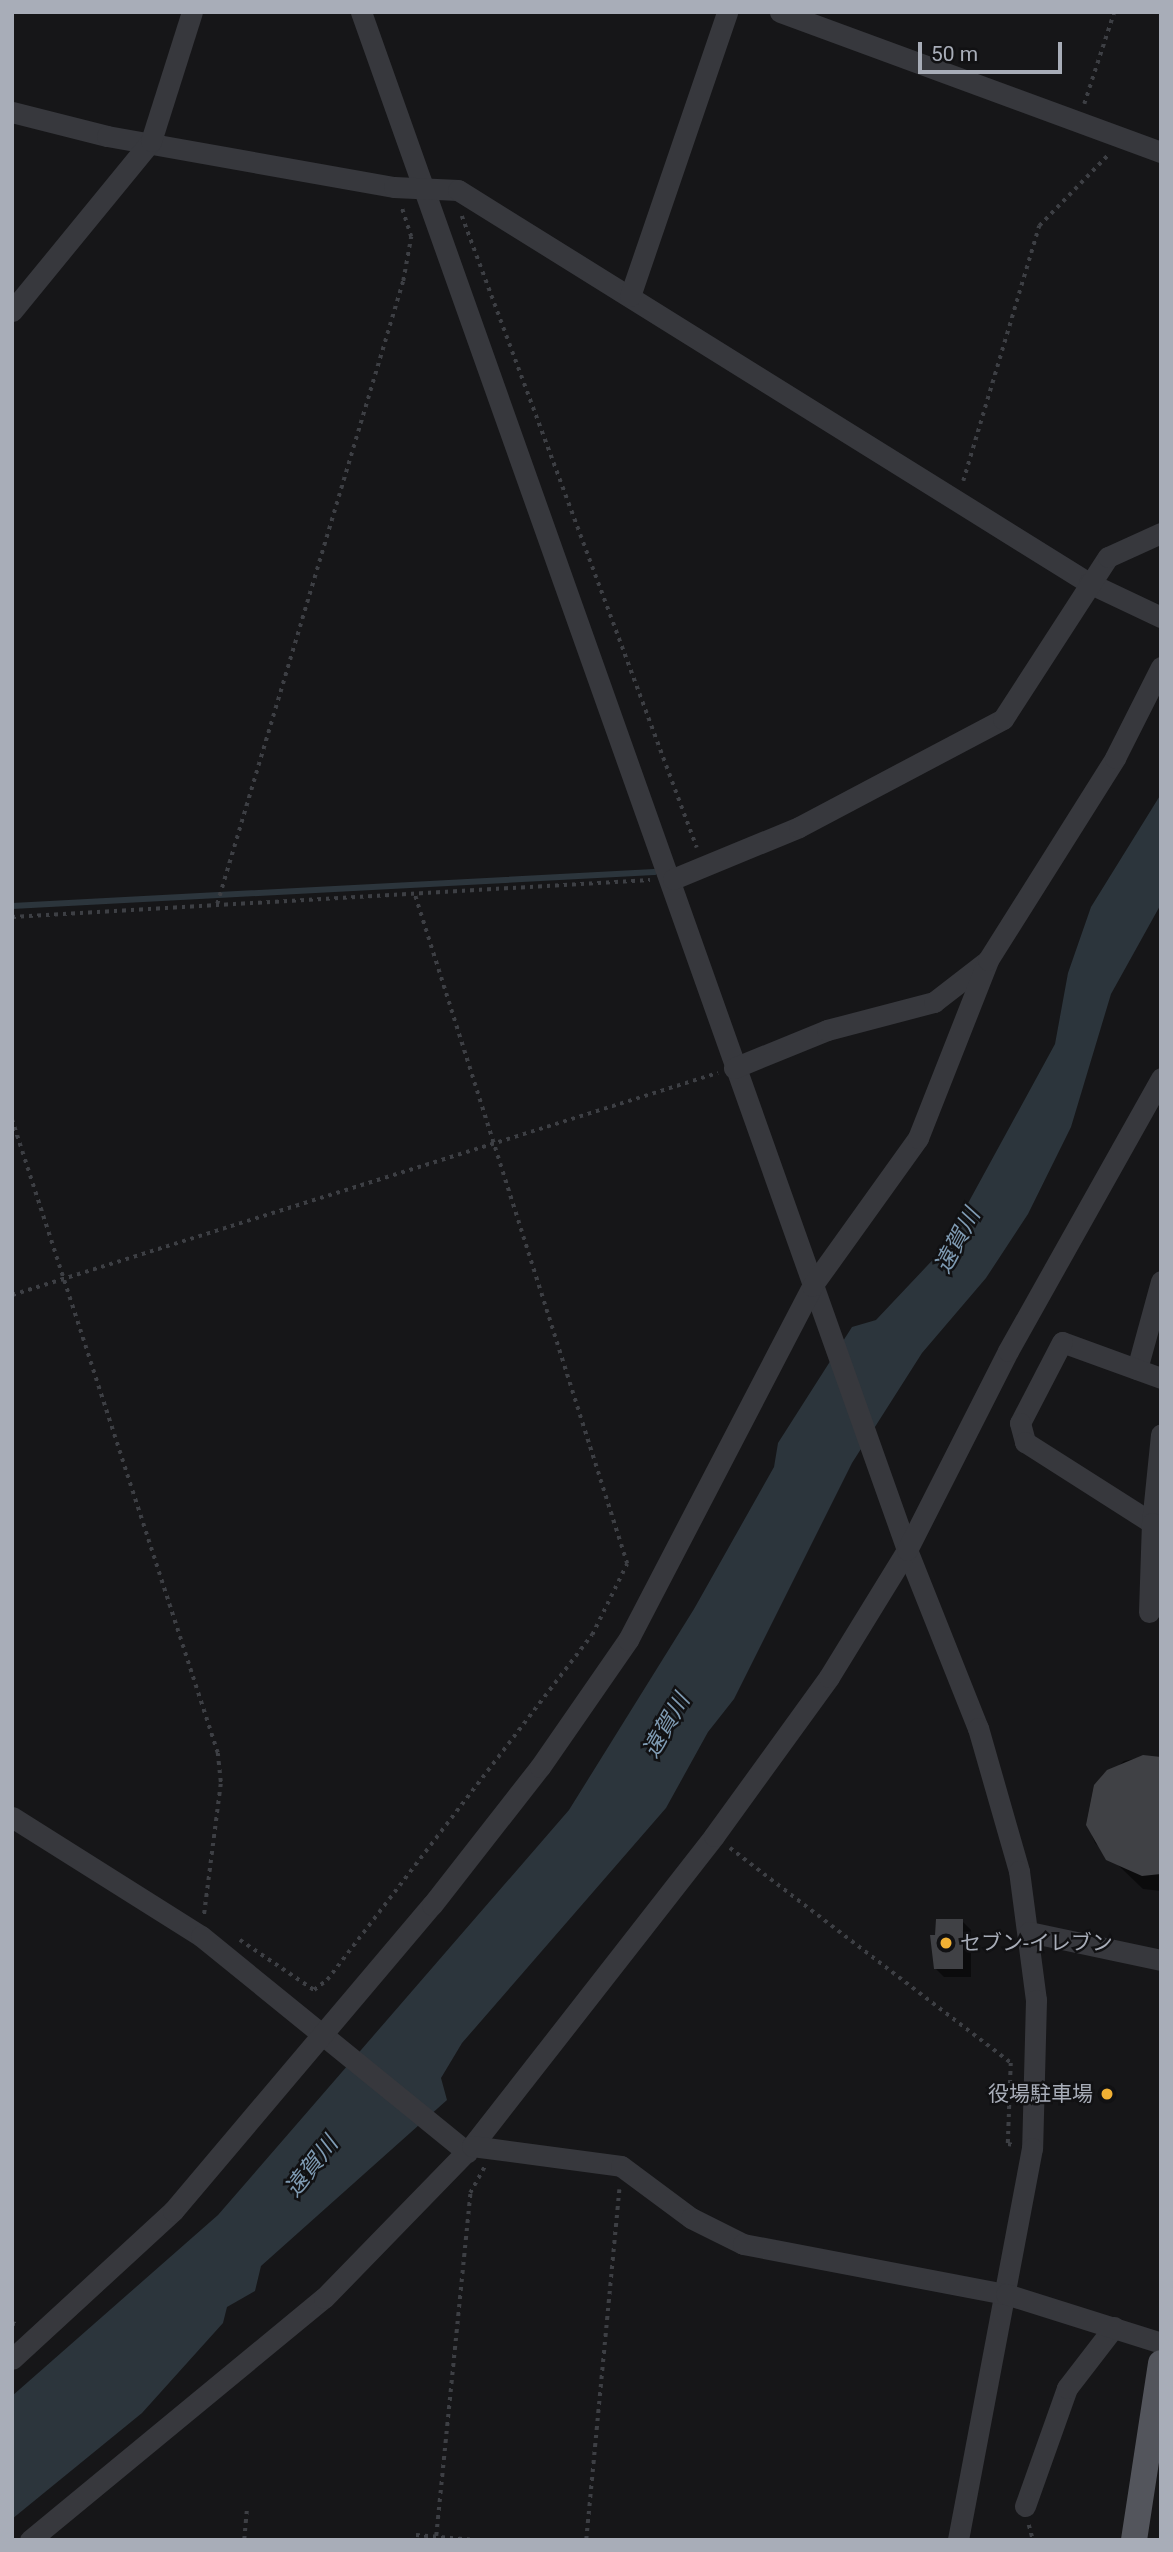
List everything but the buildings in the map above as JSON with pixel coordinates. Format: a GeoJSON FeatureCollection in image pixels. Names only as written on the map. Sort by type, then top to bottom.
{"type":"FeatureCollection","features":[{"type":"Feature","properties":{"kind":"main road"},"geometry":{"type":"LineString","coordinates":[[1134,2540],[1161,2363]]}},
{"type":"Feature","properties":{"kind":"street"},"geometry":{"type":"LineString","coordinates":[[12,312],[151,141],[192,12]]}},
{"type":"Feature","properties":{"kind":"street"},"geometry":{"type":"LineString","coordinates":[[361,12],[673,879],[734,1068],[907,1550],[978,1728],[1019,1871],[1036,2000],[1032,2148],[958,2540]]}},
{"type":"Feature","properties":{"kind":"street"},"geometry":{"type":"LineString","coordinates":[[630,296],[727,12]]}},
{"type":"Feature","properties":{"kind":"street"},"geometry":{"type":"LineString","coordinates":[[780,12],[1126,136],[1161,152]]}},
{"type":"Feature","properties":{"kind":"street"},"geometry":{"type":"LineString","coordinates":[[12,112],[394,187],[452,187],[1089,583],[1161,617]]}},
{"type":"Feature","properties":{"kind":"street"},"geometry":{"type":"LineString","coordinates":[[673,879],[799,827],[1003,719],[1089,583],[1125,545],[1161,533]]}},
{"type":"Feature","properties":{"kind":"street"},"geometry":{"type":"LineString","coordinates":[[12,2359],[173,2211],[326,2035],[540,1767],[628,1640],[816,1295],[918,1138],[988,960],[1115,758],[1161,667]]}},
{"type":"Feature","properties":{"kind":"street"},"geometry":{"type":"LineString","coordinates":[[734,1068],[827,1030],[934,1002],[988,960]]}},
{"type":"Feature","properties":{"kind":"street"},"geometry":{"type":"LineString","coordinates":[[30,2540],[324,2298],[466,2148],[714,1836],[828,1676],[907,1550],[1007,1352],[1161,1078]]}},
{"type":"Feature","properties":{"kind":"street"},"geometry":{"type":"LineString","coordinates":[[1133,1129],[1161,1105]]}},
{"type":"Feature","properties":{"kind":"street"},"geometry":{"type":"LineString","coordinates":[[1137,1369],[1161,1281]]}},
{"type":"Feature","properties":{"kind":"street"},"geometry":{"type":"LineString","coordinates":[[1152,1523],[1025,1442],[1020,1432],[1062,1342],[1161,1378]]}},
{"type":"Feature","properties":{"kind":"street"},"geometry":{"type":"LineString","coordinates":[[1149,1612],[1152,1523],[1161,1434]]}},
{"type":"Feature","properties":{"kind":"street"},"geometry":{"type":"LineString","coordinates":[[12,1817],[207,1925],[326,2035],[466,2148],[621,2166],[691,2218],[743,2244],[1006,2294],[1161,2343]]}},
{"type":"Feature","properties":{"kind":"street"},"geometry":{"type":"LineString","coordinates":[[1029,1932],[1161,1960]]}},
{"type":"Feature","properties":{"kind":"street"},"geometry":{"type":"LineString","coordinates":[[1026,2506],[1067,2388],[1114,2327]]}},
{"type":"Feature","properties":{"kind":"path"},"geometry":{"type":"LineString","coordinates":[[1079,120],[1114,12]]}},
{"type":"Feature","properties":{"kind":"path"},"geometry":{"type":"LineString","coordinates":[[957,499],[1039,226],[1126,136]]}},
{"type":"Feature","properties":{"kind":"path"},"geometry":{"type":"LineString","coordinates":[[218,902],[403,281],[411,237],[394,187]]}},
{"type":"Feature","properties":{"kind":"path"},"geometry":{"type":"LineString","coordinates":[[452,187],[707,865]]}},
{"type":"Feature","properties":{"kind":"path"},"geometry":{"type":"LineString","coordinates":[[12,917],[218,902],[673,879]]}},
{"type":"Feature","properties":{"kind":"path"},"geometry":{"type":"LineString","coordinates":[[237,1938],[314,1990],[327,1980],[584,1646],[627,1564],[414,893]]}},
{"type":"Feature","properties":{"kind":"path"},"geometry":{"type":"LineString","coordinates":[[12,1295],[734,1068]]}},
{"type":"Feature","properties":{"kind":"path"},"geometry":{"type":"LineString","coordinates":[[12,1119],[62,1280],[218,1753],[221,1784],[207,1925]]}},
{"type":"Feature","properties":{"kind":"path"},"geometry":{"type":"LineString","coordinates":[[714,1836],[1011,2063],[1008,2144],[1032,2148]]}},
{"type":"Feature","properties":{"kind":"path"},"geometry":{"type":"LineString","coordinates":[[436,2536],[470,2193],[496,2150]]}},
{"type":"Feature","properties":{"kind":"path"},"geometry":{"type":"LineString","coordinates":[[586,2540],[621,2166]]}},
{"type":"Feature","properties":{"kind":"path"},"geometry":{"type":"LineString","coordinates":[[12,2323],[19,2325]]}},
{"type":"Feature","properties":{"kind":"path"},"geometry":{"type":"LineString","coordinates":[[244,2540],[247,2507]]}},
{"type":"Feature","properties":{"kind":"path"},"geometry":{"type":"LineString","coordinates":[[416,2535],[475,2540]]}},
{"type":"Feature","properties":{"kind":"water","name":"遠賀川"},"geometry":{"type":"Polygon","coordinates":[[[1161,794],[1161,904],[1111,994],[1071,1127],[1028,1214],[986,1278],[922,1353],[852,1463],[734,1699],[708,1732],[666,1808],[462,2043],[441,2078],[447,2100],[261,2266],[255,2291],[227,2307],[223,2323],[142,2413],[12,2519],[12,2396],[218,2215],[569,1810],[694,1609],[774,1467],[778,1443],[852,1327],[876,1320],[943,1249],[1055,1044],[1068,973],[1091,907],[1161,794]]]}},
{"type":"Feature","properties":{"kind":"waterway"},"geometry":{"type":"LineString","coordinates":[[12,906],[654,872]]}},
{"type":"Feature","properties":{"kind":"place","name":"セブン-イレブン"},"geometry":{"type":"Point","coordinates":[946,1943]}},
{"type":"Feature","properties":{"kind":"place","name":"役場駐車場"},"geometry":{"type":"Point","coordinates":[1107,2094]}}]}
